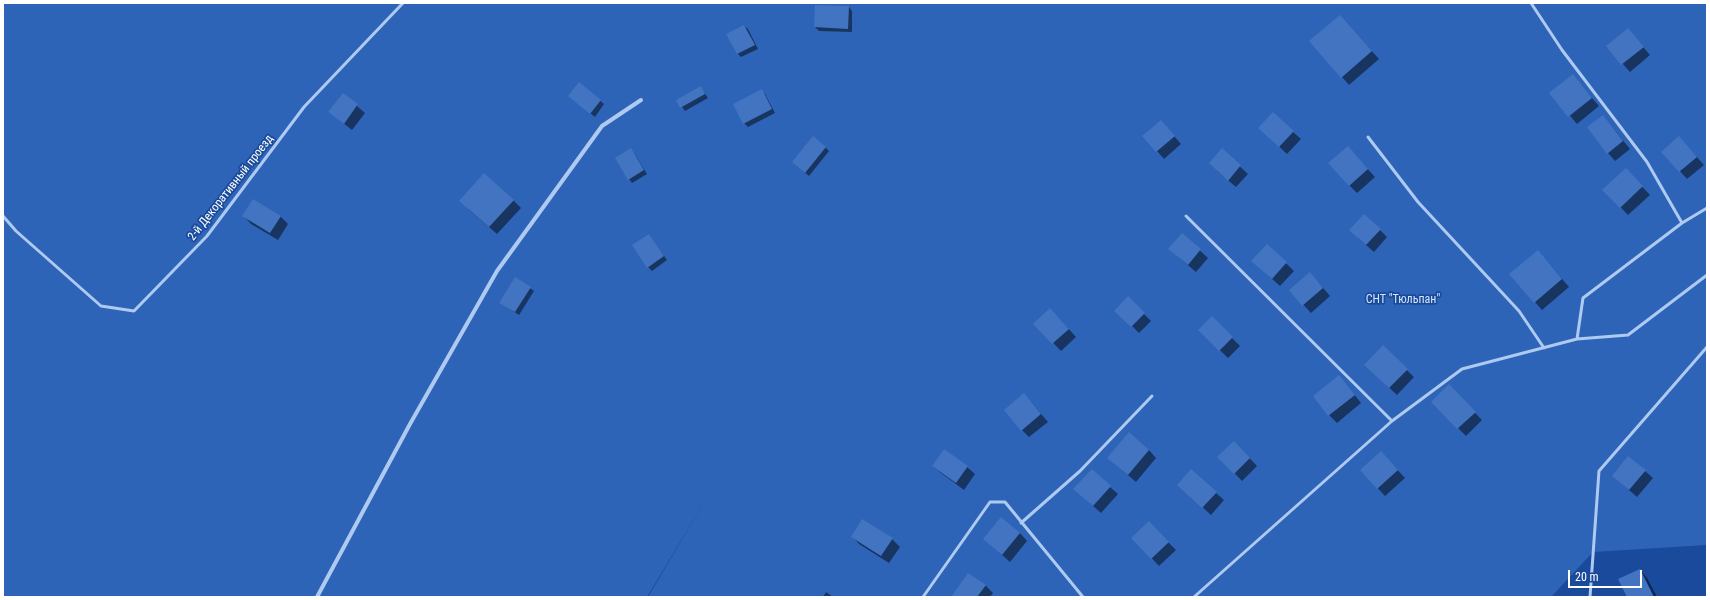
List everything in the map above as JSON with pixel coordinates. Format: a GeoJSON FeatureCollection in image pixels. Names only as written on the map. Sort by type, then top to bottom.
{"type":"FeatureCollection","features":[{"type":"Feature","properties":{"kind":"street"},"geometry":{"type":"LineString","coordinates":[[317,597],[410,424],[497,271],[602,126],[641,100]]}},
{"type":"Feature","properties":{"kind":"lane","name":"2-й Декоративный проезд"},"geometry":{"type":"LineString","coordinates":[[3,216],[16,231],[101,306],[134,311],[207,236],[304,107],[403,3]]}},
{"type":"Feature","properties":{"kind":"lane"},"geometry":{"type":"LineString","coordinates":[[1531,3],[1562,50],[1647,162],[1682,223]]}},
{"type":"Feature","properties":{"kind":"lane"},"geometry":{"type":"LineString","coordinates":[[1368,137],[1418,202],[1519,311],[1544,348]]}},
{"type":"Feature","properties":{"kind":"lane"},"geometry":{"type":"LineString","coordinates":[[1577,339],[1583,298],[1682,223],[1707,208]]}},
{"type":"Feature","properties":{"kind":"lane"},"geometry":{"type":"LineString","coordinates":[[1186,216],[1392,421]]}},
{"type":"Feature","properties":{"kind":"lane"},"geometry":{"type":"LineString","coordinates":[[1194,597],[1392,421],[1462,369],[1577,339],[1628,335],[1707,275]]}},
{"type":"Feature","properties":{"kind":"lane"},"geometry":{"type":"LineString","coordinates":[[1590,597],[1599,471],[1707,347]]}},
{"type":"Feature","properties":{"kind":"lane"},"geometry":{"type":"LineString","coordinates":[[1021,523],[1080,471],[1152,396]]}},
{"type":"Feature","properties":{"kind":"lane"},"geometry":{"type":"LineString","coordinates":[[923,597],[990,502],[1005,502],[1083,597]]}},
{"type":"Feature","properties":{"kind":"green space","name":"СНТ \"Тюльпан\""},"geometry":{"type":"Polygon","coordinates":[[[3,3],[1707,3],[1707,545],[1593,552],[1551,597],[648,597],[706,499],[647,597],[3,597],[3,3]]]}},
{"type":"Feature","properties":{"kind":"building"},"geometry":{"type":"Polygon","coordinates":[[[815,5],[849,6],[848,29],[814,27],[815,5]]]}},
{"type":"Feature","properties":{"kind":"building"},"geometry":{"type":"Polygon","coordinates":[[[1340,15],[1372,51],[1341,78],[1309,41],[1340,15]]]}},
{"type":"Feature","properties":{"kind":"building"},"geometry":{"type":"Polygon","coordinates":[[[744,25],[755,45],[737,54],[726,34],[744,25]]]}},
{"type":"Feature","properties":{"kind":"building"},"geometry":{"type":"Polygon","coordinates":[[[1628,28],[1644,47],[1621,65],[1606,46],[1628,28]]]}},
{"type":"Feature","properties":{"kind":"building"},"geometry":{"type":"Polygon","coordinates":[[[1573,74],[1592,98],[1568,117],[1549,93],[1573,74]]]}},
{"type":"Feature","properties":{"kind":"building"},"geometry":{"type":"Polygon","coordinates":[[[579,82],[601,100],[590,114],[568,96],[579,82]]]}},
{"type":"Feature","properties":{"kind":"building"},"geometry":{"type":"Polygon","coordinates":[[[701,86],[705,94],[680,108],[676,100],[701,86]]]}},
{"type":"Feature","properties":{"kind":"building"},"geometry":{"type":"Polygon","coordinates":[[[762,89],[772,109],[743,124],[733,104],[762,89]]]}},
{"type":"Feature","properties":{"kind":"building"},"geometry":{"type":"Polygon","coordinates":[[[343,93],[358,104],[344,124],[328,112],[343,93]]]}},
{"type":"Feature","properties":{"kind":"building"},"geometry":{"type":"Polygon","coordinates":[[[1273,112],[1294,131],[1279,147],[1258,128],[1273,112]]]}},
{"type":"Feature","properties":{"kind":"building"},"geometry":{"type":"Polygon","coordinates":[[[1603,115],[1623,141],[1607,154],[1587,127],[1603,115]]]}},
{"type":"Feature","properties":{"kind":"building"},"geometry":{"type":"Polygon","coordinates":[[[1161,120],[1175,136],[1156,152],[1142,136],[1161,120]]]}},
{"type":"Feature","properties":{"kind":"building"},"geometry":{"type":"Polygon","coordinates":[[[813,136],[826,147],[805,173],[792,162],[813,136]]]}},
{"type":"Feature","properties":{"kind":"building"},"geometry":{"type":"Polygon","coordinates":[[[1679,136],[1697,157],[1679,172],[1661,152],[1679,136]]]}},
{"type":"Feature","properties":{"kind":"building"},"geometry":{"type":"Polygon","coordinates":[[[1348,146],[1368,169],[1349,186],[1328,163],[1348,146]]]}},
{"type":"Feature","properties":{"kind":"building"},"geometry":{"type":"Polygon","coordinates":[[[631,148],[644,170],[628,180],[615,158],[631,148]]]}},
{"type":"Feature","properties":{"kind":"building"},"geometry":{"type":"Polygon","coordinates":[[[1222,148],[1241,165],[1228,181],[1209,163],[1222,148]]]}},
{"type":"Feature","properties":{"kind":"building"},"geometry":{"type":"Polygon","coordinates":[[[1626,168],[1643,186],[1620,208],[1602,190],[1626,168]]]}},
{"type":"Feature","properties":{"kind":"building"},"geometry":{"type":"Polygon","coordinates":[[[484,173],[514,200],[489,227],[459,201],[484,173]]]}},
{"type":"Feature","properties":{"kind":"building"},"geometry":{"type":"Polygon","coordinates":[[[253,199],[281,216],[270,233],[242,216],[253,199]]]}},
{"type":"Feature","properties":{"kind":"building"},"geometry":{"type":"Polygon","coordinates":[[[1364,214],[1381,229],[1366,245],[1349,230],[1364,214]]]}},
{"type":"Feature","properties":{"kind":"building"},"geometry":{"type":"Polygon","coordinates":[[[1182,233],[1201,249],[1188,265],[1168,249],[1182,233]]]}},
{"type":"Feature","properties":{"kind":"building"},"geometry":{"type":"Polygon","coordinates":[[[649,234],[664,256],[647,268],[632,245],[649,234]]]}},
{"type":"Feature","properties":{"kind":"building"},"geometry":{"type":"Polygon","coordinates":[[[1267,244],[1287,262],[1272,279],[1251,261],[1267,244]]]}},
{"type":"Feature","properties":{"kind":"building"},"geometry":{"type":"Polygon","coordinates":[[[1538,250],[1562,279],[1534,303],[1509,274],[1538,250]]]}},
{"type":"Feature","properties":{"kind":"building"},"geometry":{"type":"Polygon","coordinates":[[[1310,272],[1323,288],[1302,306],[1289,290],[1310,272]]]}},
{"type":"Feature","properties":{"kind":"building"},"geometry":{"type":"Polygon","coordinates":[[[515,277],[531,287],[515,312],[499,303],[515,277]]]}},
{"type":"Feature","properties":{"kind":"building"},"geometry":{"type":"Polygon","coordinates":[[[1128,296],[1145,313],[1131,327],[1114,311],[1128,296]]]}},
{"type":"Feature","properties":{"kind":"building"},"geometry":{"type":"Polygon","coordinates":[[[1050,308],[1069,329],[1052,344],[1033,324],[1050,308]]]}},
{"type":"Feature","properties":{"kind":"building"},"geometry":{"type":"Polygon","coordinates":[[[1212,316],[1233,337],[1219,351],[1198,330],[1212,316]]]}},
{"type":"Feature","properties":{"kind":"building"},"geometry":{"type":"Polygon","coordinates":[[[1383,345],[1408,369],[1389,388],[1364,365],[1383,345]]]}},
{"type":"Feature","properties":{"kind":"building"},"geometry":{"type":"Polygon","coordinates":[[[1339,375],[1355,395],[1328,416],[1313,396],[1339,375]]]}},
{"type":"Feature","properties":{"kind":"building"},"geometry":{"type":"Polygon","coordinates":[[[1449,384],[1476,412],[1457,429],[1431,402],[1449,384]]]}},
{"type":"Feature","properties":{"kind":"building"},"geometry":{"type":"Polygon","coordinates":[[[1024,393],[1041,414],[1021,431],[1004,410],[1024,393]]]}},
{"type":"Feature","properties":{"kind":"building"},"geometry":{"type":"Polygon","coordinates":[[[1129,432],[1149,450],[1128,475],[1107,458],[1129,432]]]}},
{"type":"Feature","properties":{"kind":"building"},"geometry":{"type":"Polygon","coordinates":[[[1234,441],[1250,458],[1234,474],[1217,457],[1234,441]]]}},
{"type":"Feature","properties":{"kind":"building"},"geometry":{"type":"Polygon","coordinates":[[[944,449],[968,466],[956,483],[932,466],[944,449]]]}},
{"type":"Feature","properties":{"kind":"building"},"geometry":{"type":"Polygon","coordinates":[[[1381,451],[1398,470],[1377,489],[1360,470],[1381,451]]]}},
{"type":"Feature","properties":{"kind":"building"},"geometry":{"type":"Polygon","coordinates":[[[1628,456],[1646,470],[1629,490],[1612,476],[1628,456]]]}},
{"type":"Feature","properties":{"kind":"building"},"geometry":{"type":"Polygon","coordinates":[[[1092,469],[1111,486],[1093,506],[1073,489],[1092,469]]]}},
{"type":"Feature","properties":{"kind":"building"},"geometry":{"type":"Polygon","coordinates":[[[1191,469],[1217,492],[1202,508],[1177,485],[1191,469]]]}},
{"type":"Feature","properties":{"kind":"building"},"geometry":{"type":"Polygon","coordinates":[[[1001,517],[1020,533],[1002,555],[983,539],[1001,517]]]}},
{"type":"Feature","properties":{"kind":"building"},"geometry":{"type":"Polygon","coordinates":[[[862,519],[893,538],[881,556],[851,537],[862,519]]]}},
{"type":"Feature","properties":{"kind":"building"},"geometry":{"type":"Polygon","coordinates":[[[1149,521],[1169,542],[1151,559],[1131,538],[1149,521]]]}},
{"type":"Feature","properties":{"kind":"building"},"geometry":{"type":"Polygon","coordinates":[[[1640,569],[1654,597],[1627,597],[1618,579],[1640,569]]]}},
{"type":"Feature","properties":{"kind":"building"},"geometry":{"type":"Polygon","coordinates":[[[968,573],[986,585],[977,597],[951,597],[968,573]]]}}]}
